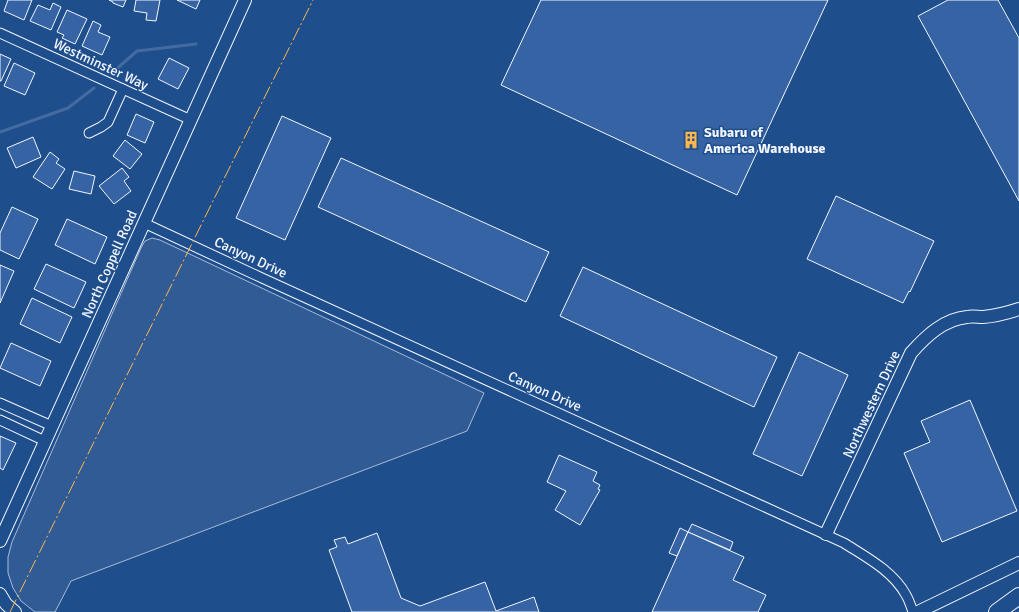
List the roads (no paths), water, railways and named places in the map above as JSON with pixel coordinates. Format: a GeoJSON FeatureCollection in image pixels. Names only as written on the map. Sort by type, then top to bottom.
{"type":"FeatureCollection","features":[{"type":"Feature","properties":{"kind":"highway"},"geometry":{"type":"LineString","coordinates":[[997,612],[1019,596]]}},
{"type":"Feature","properties":{"kind":"street","name":"North Coppell Road"},"geometry":{"type":"LineString","coordinates":[[0,541],[245,0]]}},
{"type":"Feature","properties":{"kind":"street","name":"Westminster Way"},"geometry":{"type":"LineString","coordinates":[[0,33],[191,120]]}},
{"type":"Feature","properties":{"kind":"street"},"geometry":{"type":"LineString","coordinates":[[89,133],[108,122],[123,90]]}},
{"type":"Feature","properties":{"kind":"street","name":"Canyon Drive"},"geometry":{"type":"LineString","coordinates":[[144,223],[844,543],[884,570],[899,585],[906,595],[913,612]]}},
{"type":"Feature","properties":{"kind":"street","name":"Northwestern Drive"},"geometry":{"type":"LineString","coordinates":[[826,534],[911,353],[923,339],[936,329],[954,319],[998,315],[1019,309]]}},
{"type":"Feature","properties":{"kind":"street"},"geometry":{"type":"LineString","coordinates":[[0,402],[52,426]]}},
{"type":"Feature","properties":{"kind":"street"},"geometry":{"type":"LineString","coordinates":[[0,420],[45,441]]}},
{"type":"Feature","properties":{"kind":"street"},"geometry":{"type":"LineString","coordinates":[[918,612],[1019,563]]}},
{"type":"Feature","properties":{"kind":"street"},"geometry":{"type":"LineString","coordinates":[[0,594],[6,604],[15,612]]}},
{"type":"Feature","properties":{"kind":"waterway"},"geometry":{"type":"LineString","coordinates":[[113,72],[137,51],[196,44]]}},
{"type":"Feature","properties":{"kind":"waterway"},"geometry":{"type":"LineString","coordinates":[[0,132],[68,108],[94,88]]}},
{"type":"Feature","properties":{"kind":"place","name":"Subaru of America Warehouse"},"geometry":{"type":"Point","coordinates":[691,140]}}]}
